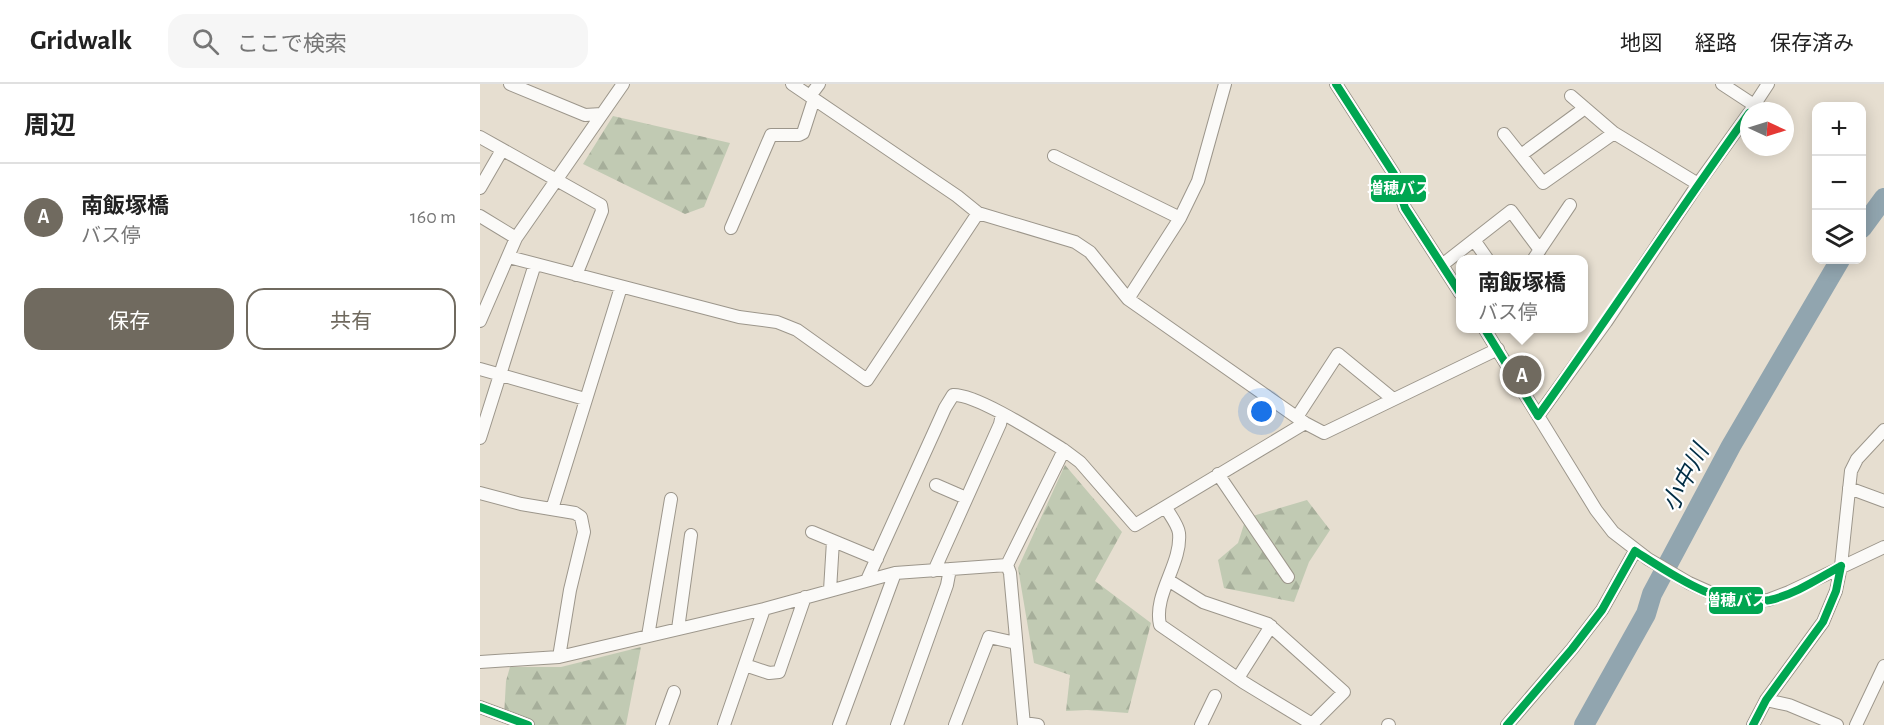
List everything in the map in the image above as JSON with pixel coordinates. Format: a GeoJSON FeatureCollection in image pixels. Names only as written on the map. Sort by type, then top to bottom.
{"type":"FeatureCollection","features":[{"type":"Feature","properties":{"kind":"street"},"geometry":{"type":"LineString","coordinates":[[510,84],[585,115],[602,114]]}},
{"type":"Feature","properties":{"kind":"street"},"geometry":{"type":"LineString","coordinates":[[480,321],[516,238],[623,84]]}},
{"type":"Feature","properties":{"kind":"street"},"geometry":{"type":"LineString","coordinates":[[792,84],[957,196],[978,213],[1075,242],[1090,252],[1128,299],[1301,420],[1324,433],[1497,349]]}},
{"type":"Feature","properties":{"kind":"street"},"geometry":{"type":"LineString","coordinates":[[731,228],[771,135],[803,133],[812,98],[819,84]]}},
{"type":"Feature","properties":{"kind":"street"},"geometry":{"type":"LineString","coordinates":[[1128,299],[1180,218],[1198,181],[1225,84]]}},
{"type":"Feature","properties":{"kind":"street"},"geometry":{"type":"LineString","coordinates":[[1336,84],[1394,174],[1405,208],[1456,286]]}},
{"type":"Feature","properties":{"kind":"street"},"geometry":{"type":"LineString","coordinates":[[1722,84],[1742,102]]}},
{"type":"Feature","properties":{"kind":"street"},"geometry":{"type":"LineString","coordinates":[[1756,102],[1768,84]]}},
{"type":"Feature","properties":{"kind":"street"},"geometry":{"type":"LineString","coordinates":[[1570,96],[1614,133],[1698,184]]}},
{"type":"Feature","properties":{"kind":"street"},"geometry":{"type":"LineString","coordinates":[[1521,156],[1585,108]]}},
{"type":"Feature","properties":{"kind":"street"},"geometry":{"type":"LineString","coordinates":[[1538,416],[1606,322],[1740,125]]}},
{"type":"Feature","properties":{"kind":"street"},"geometry":{"type":"LineString","coordinates":[[1504,134],[1543,183],[1614,133]]}},
{"type":"Feature","properties":{"kind":"street"},"geometry":{"type":"LineString","coordinates":[[480,137],[601,205],[602,211],[576,275]]}},
{"type":"Feature","properties":{"kind":"street"},"geometry":{"type":"LineString","coordinates":[[480,188],[502,150]]}},
{"type":"Feature","properties":{"kind":"street"},"geometry":{"type":"LineString","coordinates":[[1054,156],[1180,218]]}},
{"type":"Feature","properties":{"kind":"street"},"geometry":{"type":"LineString","coordinates":[[1442,265],[1511,211],[1536,254],[1570,205]]}},
{"type":"Feature","properties":{"kind":"street"},"geometry":{"type":"LineString","coordinates":[[509,257],[740,317],[777,322],[796,330],[867,380],[978,213]]}},
{"type":"Feature","properties":{"kind":"street"},"geometry":{"type":"LineString","coordinates":[[480,216],[516,238]]}},
{"type":"Feature","properties":{"kind":"street"},"geometry":{"type":"LineString","coordinates":[[1474,240],[1484,255]]}},
{"type":"Feature","properties":{"kind":"street"},"geometry":{"type":"LineString","coordinates":[[480,438],[535,264]]}},
{"type":"Feature","properties":{"kind":"street"},"geometry":{"type":"LineString","coordinates":[[552,509],[621,287]]}},
{"type":"Feature","properties":{"kind":"street"},"geometry":{"type":"LineString","coordinates":[[1487,333],[1596,510],[1613,532],[1648,560],[1689,583],[1718,596],[1743,601],[1768,600],[1884,547]]}},
{"type":"Feature","properties":{"kind":"street"},"geometry":{"type":"LineString","coordinates":[[867,580],[953,395],[962,395],[1002,414],[1064,450],[1080,462],[1135,525],[1166,508],[1301,420],[1338,354],[1393,399]]}},
{"type":"Feature","properties":{"kind":"street"},"geometry":{"type":"LineString","coordinates":[[480,369],[585,399]]}},
{"type":"Feature","properties":{"kind":"street"},"geometry":{"type":"LineString","coordinates":[[934,571],[1000,424],[1002,414]]}},
{"type":"Feature","properties":{"kind":"street"},"geometry":{"type":"LineString","coordinates":[[1753,725],[1766,700],[1823,622],[1836,591],[1841,566],[1851,471],[1857,459],[1884,430]]}},
{"type":"Feature","properties":{"kind":"street"},"geometry":{"type":"LineString","coordinates":[[1038,725],[1024,724],[1010,573],[1007,565],[1064,450]]}},
{"type":"Feature","properties":{"kind":"street"},"geometry":{"type":"LineString","coordinates":[[1218,474],[1288,577]]}},
{"type":"Feature","properties":{"kind":"street"},"geometry":{"type":"LineString","coordinates":[[936,485],[966,498]]}},
{"type":"Feature","properties":{"kind":"street"},"geometry":{"type":"LineString","coordinates":[[1850,488],[1884,501]]}},
{"type":"Feature","properties":{"kind":"street"},"geometry":{"type":"LineString","coordinates":[[480,493],[581,517],[584,532],[570,590],[559,657]]}},
{"type":"Feature","properties":{"kind":"street"},"geometry":{"type":"LineString","coordinates":[[648,636],[671,499]]}},
{"type":"Feature","properties":{"kind":"street"},"geometry":{"type":"LineString","coordinates":[[1166,508],[1179,532],[1177,548],[1157,613],[1160,625],[1238,678],[1312,724],[1344,692],[1268,624],[1203,602],[1168,580]]}},
{"type":"Feature","properties":{"kind":"street"},"geometry":{"type":"LineString","coordinates":[[812,532],[877,559]]}},
{"type":"Feature","properties":{"kind":"street"},"geometry":{"type":"LineString","coordinates":[[678,629],[692,535]]}},
{"type":"Feature","properties":{"kind":"street"},"geometry":{"type":"LineString","coordinates":[[830,590],[833,541]]}},
{"type":"Feature","properties":{"kind":"street"},"geometry":{"type":"LineString","coordinates":[[1507,725],[1602,610],[1635,551]]}},
{"type":"Feature","properties":{"kind":"street"},"geometry":{"type":"LineString","coordinates":[[480,662],[559,657],[764,609],[895,573],[1007,565]]}},
{"type":"Feature","properties":{"kind":"street"},"geometry":{"type":"LineString","coordinates":[[897,725],[947,585],[950,569]]}},
{"type":"Feature","properties":{"kind":"street"},"geometry":{"type":"LineString","coordinates":[[839,725],[895,573]]}},
{"type":"Feature","properties":{"kind":"street"},"geometry":{"type":"LineString","coordinates":[[744,664],[769,673],[779,672],[805,597]]}},
{"type":"Feature","properties":{"kind":"street"},"geometry":{"type":"LineString","coordinates":[[723,725],[764,609]]}},
{"type":"Feature","properties":{"kind":"street"},"geometry":{"type":"LineString","coordinates":[[1238,678],[1271,626]]}},
{"type":"Feature","properties":{"kind":"street"},"geometry":{"type":"LineString","coordinates":[[955,725],[989,637],[1016,643]]}},
{"type":"Feature","properties":{"kind":"street"},"geometry":{"type":"LineString","coordinates":[[1856,725],[1884,666]]}},
{"type":"Feature","properties":{"kind":"street"},"geometry":{"type":"LineString","coordinates":[[662,725],[674,692]]}},
{"type":"Feature","properties":{"kind":"street"},"geometry":{"type":"LineString","coordinates":[[1201,725],[1215,696]]}},
{"type":"Feature","properties":{"kind":"street"},"geometry":{"type":"LineString","coordinates":[[1766,700],[1789,705],[1837,725]]}},
{"type":"Feature","properties":{"kind":"street"},"geometry":{"type":"LineString","coordinates":[[480,707],[528,725]]}},
{"type":"Feature","properties":{"kind":"green space"},"geometry":{"type":"Polygon","coordinates":[[[613,116],[730,143],[704,207],[685,214],[583,164],[613,116]]]}},
{"type":"Feature","properties":{"kind":"green space"},"geometry":{"type":"Polygon","coordinates":[[[1065,465],[1122,532],[1095,581],[1151,623],[1128,713],[1066,711],[1070,675],[1034,663],[1018,568],[1065,465]]]}},
{"type":"Feature","properties":{"kind":"green space"},"geometry":{"type":"Polygon","coordinates":[[[1307,500],[1330,530],[1309,562],[1294,602],[1224,588],[1218,560],[1238,543],[1246,518],[1307,500]]]}},
{"type":"Feature","properties":{"kind":"green space"},"geometry":{"type":"Polygon","coordinates":[[[641,647],[626,725],[535,725],[504,716],[506,681],[510,667],[561,667],[641,647]]]}},
{"type":"Feature","properties":{"kind":"waterway","name":"小中川"},"geometry":{"type":"LineString","coordinates":[[1866,223],[1884,198]]}},
{"type":"Feature","properties":{"kind":"waterway","name":"小中川"},"geometry":{"type":"LineString","coordinates":[[1584,725],[1646,614],[1652,594],[1731,446],[1838,264]]}},
{"type":"Feature","properties":{"kind":"transit line","name":"増穂バス"},"geometry":{"type":"LineString","coordinates":[[1336,84],[1394,174],[1405,208],[1456,287]]}},
{"type":"Feature","properties":{"kind":"transit line","name":"増穂バス"},"geometry":{"type":"LineString","coordinates":[[1538,416],[1740,126]]}},
{"type":"Feature","properties":{"kind":"transit line","name":"増穂バス"},"geometry":{"type":"LineString","coordinates":[[1487,333],[1538,416]]}},
{"type":"Feature","properties":{"kind":"transit line","name":"増穂バス"},"geometry":{"type":"LineString","coordinates":[[1635,551],[1699,589],[1734,600],[1752,602],[1770,600],[1789,594],[1841,566]]}},
{"type":"Feature","properties":{"kind":"transit line","name":"増穂バス"},"geometry":{"type":"LineString","coordinates":[[1507,725],[1602,610],[1635,551]]}},
{"type":"Feature","properties":{"kind":"transit line","name":"増穂バス"},"geometry":{"type":"LineString","coordinates":[[1753,725],[1766,700],[1823,622],[1836,591],[1841,566]]}},
{"type":"Feature","properties":{"kind":"transit line","name":"増穂バス"},"geometry":{"type":"LineString","coordinates":[[480,707],[528,725]]}},
{"type":"Feature","properties":{"kind":"place","name":"南飯塚橋"},"geometry":{"type":"Point","coordinates":[1522,375]}}]}
